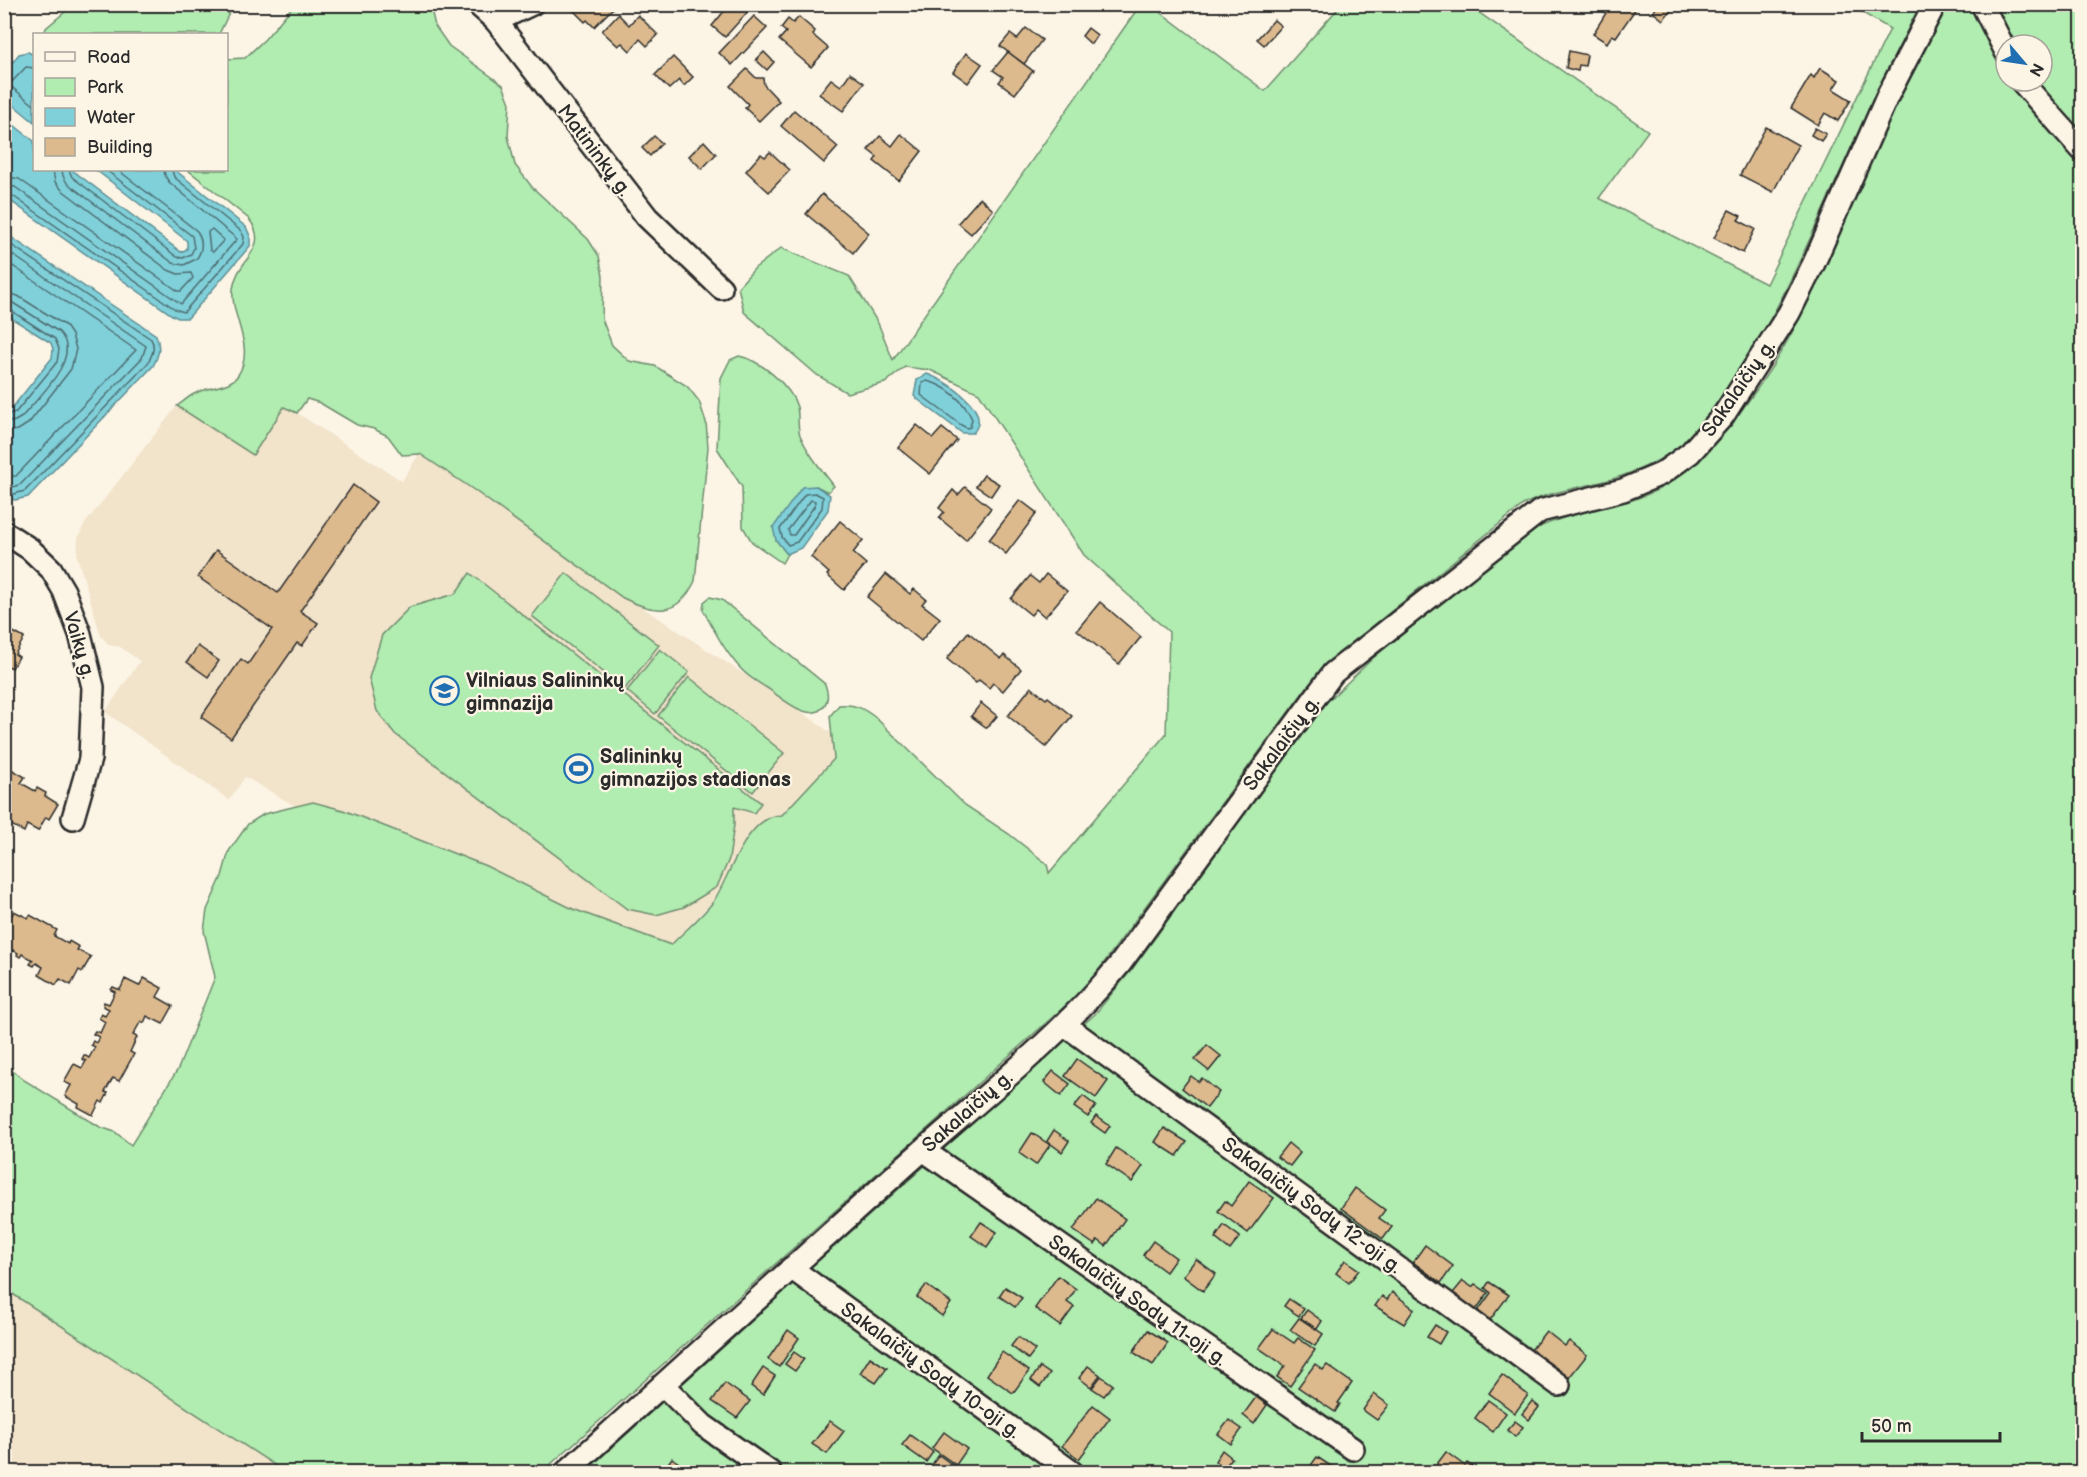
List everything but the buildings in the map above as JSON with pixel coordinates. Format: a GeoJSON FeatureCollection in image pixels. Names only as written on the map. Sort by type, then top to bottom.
{"type":"FeatureCollection","features":[{"type":"Feature","properties":{"kind":"street","name":"Matininkų g."},"geometry":{"type":"LineString","coordinates":[[477,4],[496,21],[647,217],[721,288]]}},
{"type":"Feature","properties":{"kind":"street"},"geometry":{"type":"LineString","coordinates":[[496,21],[532,4]]}},
{"type":"Feature","properties":{"kind":"street","name":"Sakalaičių g."},"geometry":{"type":"LineString","coordinates":[[566,1473],[791,1268],[1065,1025],[1094,996],[1120,964],[1333,673],[1540,511],[1623,490],[1660,474],[1690,453],[1723,416],[1755,369],[1794,303],[1887,97],[1935,4]]}},
{"type":"Feature","properties":{"kind":"street"},"geometry":{"type":"LineString","coordinates":[[1982,4],[1996,33]]}},
{"type":"Feature","properties":{"kind":"street"},"geometry":{"type":"LineString","coordinates":[[2032,93],[2082,150]]}},
{"type":"Feature","properties":{"kind":"street","name":"Vaikų g."},"geometry":{"type":"LineString","coordinates":[[4,532],[30,549],[51,569],[64,591],[83,645],[93,687],[90,759],[73,818]]}},
{"type":"Feature","properties":{"kind":"street","name":"Sakalaičių Sodų 12-oji g."},"geometry":{"type":"LineString","coordinates":[[1065,1025],[1559,1384]]}},
{"type":"Feature","properties":{"kind":"street","name":"Sakalaičių Sodų 11-oji g."},"geometry":{"type":"LineString","coordinates":[[923,1150],[1353,1449]]}},
{"type":"Feature","properties":{"kind":"street","name":"Sakalaičių Sodų 10-oji g."},"geometry":{"type":"LineString","coordinates":[[791,1268],[1072,1473]]}},
{"type":"Feature","properties":{"kind":"street"},"geometry":{"type":"LineString","coordinates":[[663,1385],[703,1425],[770,1473]]}},
{"type":"Feature","properties":{"kind":"shaded area","name":"Vilniaus Salininkų gimnazija"},"geometry":{"type":"Polygon","coordinates":[[[177,406],[253,455],[284,407],[297,413],[402,481],[419,454],[471,488],[623,598],[643,608],[831,733],[834,759],[782,815],[744,844],[712,902],[671,945],[573,909],[486,866],[343,810],[313,802],[297,807],[245,777],[229,800],[105,712],[140,661],[120,647],[109,645],[101,636],[77,556],[78,538],[84,525],[177,406]]]}},
{"type":"Feature","properties":{"kind":"shaded area"},"geometry":{"type":"Polygon","coordinates":[[[5,1289],[285,1472],[5,1472],[5,1289]]]}},
{"type":"Feature","properties":{"kind":"green space"},"geometry":{"type":"Polygon","coordinates":[[[73,4],[233,5],[219,33],[44,33],[46,28],[73,4]]]}},
{"type":"Feature","properties":{"kind":"green space"},"geometry":{"type":"Polygon","coordinates":[[[294,5],[430,5],[435,26],[449,46],[503,85],[510,103],[508,136],[515,165],[532,187],[588,239],[599,256],[603,276],[602,319],[612,345],[629,361],[655,366],[687,386],[699,401],[706,422],[708,447],[695,581],[681,601],[665,609],[655,609],[623,598],[420,454],[402,455],[388,436],[374,429],[357,425],[320,403],[307,399],[297,413],[284,407],[253,455],[177,406],[193,394],[235,379],[243,364],[244,343],[235,310],[233,289],[235,279],[255,246],[257,238],[255,229],[249,219],[189,171],[228,171],[228,59],[245,58],[294,5]]]}},
{"type":"Feature","properties":{"kind":"green space"},"geometry":{"type":"Polygon","coordinates":[[[1140,5],[1151,5],[1265,91],[1341,5],[1468,5],[1648,131],[1599,198],[1766,284],[1890,29],[1851,6],[1920,5],[1771,318],[1740,369],[1696,430],[1676,449],[1640,469],[1552,494],[1523,505],[1337,655],[1307,687],[1092,979],[1074,998],[542,1472],[285,1472],[5,1289],[4,1064],[24,1080],[100,1127],[115,1132],[131,1145],[178,1069],[215,977],[204,931],[207,910],[222,876],[229,851],[248,824],[264,814],[313,802],[343,810],[486,866],[573,909],[671,945],[713,902],[740,849],[758,825],[769,818],[782,815],[834,759],[830,716],[839,705],[859,707],[876,718],[965,805],[1009,834],[1047,864],[1049,873],[1166,734],[1169,632],[1084,555],[979,393],[930,370],[905,367],[885,383],[847,393],[817,375],[744,312],[738,287],[755,268],[781,248],[849,276],[878,323],[893,360],[1140,5]]]}},
{"type":"Feature","properties":{"kind":"green space"},"geometry":{"type":"Polygon","coordinates":[[[1948,5],[2082,5],[2082,1472],[585,1472],[1095,1014],[1133,968],[1323,706],[1373,658],[1526,534],[1544,525],[1620,504],[1657,490],[1681,475],[1708,449],[1754,393],[1779,356],[1801,316],[1919,56],[1948,5]]]}},
{"type":"Feature","properties":{"kind":"green space"},"geometry":{"type":"Polygon","coordinates":[[[739,356],[747,358],[774,375],[794,399],[799,432],[803,442],[834,486],[828,492],[816,486],[776,540],[787,554],[782,563],[752,542],[743,527],[742,487],[717,448],[721,378],[730,360],[739,356]]]}},
{"type":"Feature","properties":{"kind":"green space","name":"Salininkų gimnazijos stadionas"},"geometry":{"type":"Polygon","coordinates":[[[470,573],[761,803],[754,813],[734,807],[729,859],[717,887],[684,907],[656,915],[627,909],[395,734],[377,711],[369,678],[382,635],[410,607],[455,594],[470,573]]]}},
{"type":"Feature","properties":{"kind":"green space"},"geometry":{"type":"Polygon","coordinates":[[[566,573],[659,645],[625,689],[532,616],[566,573]]]}},
{"type":"Feature","properties":{"kind":"green space"},"geometry":{"type":"Polygon","coordinates":[[[710,597],[722,600],[825,684],[828,696],[824,706],[818,711],[811,712],[796,708],[744,672],[725,648],[703,610],[704,602],[710,597]]]}},
{"type":"Feature","properties":{"kind":"green space"},"geometry":{"type":"Polygon","coordinates":[[[660,649],[689,672],[655,714],[627,691],[660,649]]]}},
{"type":"Feature","properties":{"kind":"green space"},"geometry":{"type":"Polygon","coordinates":[[[689,677],[784,753],[753,792],[658,716],[689,677]]]}},
{"type":"Feature","properties":{"kind":"water"},"geometry":{"type":"Polygon","coordinates":[[[28,52],[33,54],[33,121],[5,98],[5,72],[19,54],[28,52]]]}},
{"type":"Feature","properties":{"kind":"water"},"geometry":{"type":"Polygon","coordinates":[[[5,118],[33,140],[33,171],[73,171],[181,252],[187,249],[187,241],[97,171],[176,171],[246,227],[250,236],[250,246],[188,318],[178,318],[5,197],[5,118]]]}},
{"type":"Feature","properties":{"kind":"water"},"geometry":{"type":"Polygon","coordinates":[[[5,233],[156,335],[159,347],[153,366],[28,497],[15,500],[5,498],[5,410],[12,408],[52,358],[53,349],[51,343],[5,314],[5,233]]]}},
{"type":"Feature","properties":{"kind":"water"},"geometry":{"type":"Polygon","coordinates":[[[927,374],[965,397],[977,415],[978,424],[973,433],[962,433],[914,396],[917,380],[927,374]]]}},
{"type":"Feature","properties":{"kind":"water"},"geometry":{"type":"Polygon","coordinates":[[[816,486],[830,495],[828,510],[801,548],[787,554],[776,540],[773,528],[802,487],[816,486]]]}},
{"type":"Feature","properties":{"kind":"place","name":"Vilniaus Salininkų gimnazija"},"geometry":{"type":"Point","coordinates":[445,691]}},
{"type":"Feature","properties":{"kind":"place","name":"Salininkų gimnazijos stadionas"},"geometry":{"type":"Point","coordinates":[579,768]}}]}
